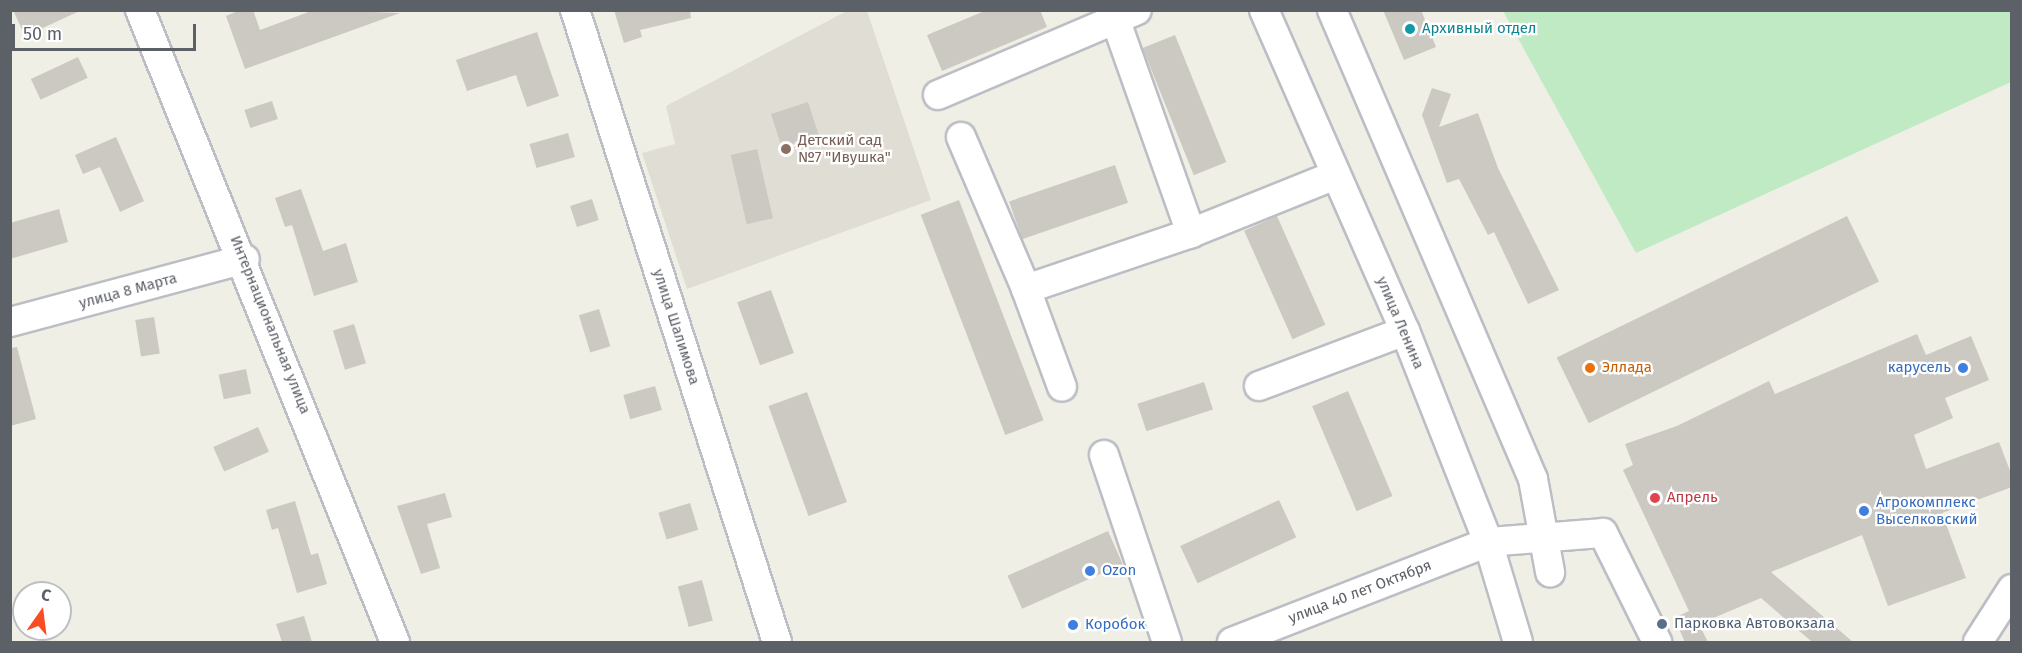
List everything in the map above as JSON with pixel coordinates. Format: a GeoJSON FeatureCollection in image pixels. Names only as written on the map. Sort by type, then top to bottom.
{"type":"FeatureCollection","features":[{"type":"Feature","properties":{"kind":"street","name":"Интернациональная улица"},"geometry":{"type":"LineString","coordinates":[[140,10],[245,259],[395,642]]}},
{"type":"Feature","properties":{"kind":"street","name":"улица Шалимова"},"geometry":{"type":"LineString","coordinates":[[575,10],[777,642]]}},
{"type":"Feature","properties":{"kind":"street","name":"улица Ленина"},"geometry":{"type":"LineString","coordinates":[[1264,10],[1405,331],[1488,542],[1518,642]]}},
{"type":"Feature","properties":{"kind":"street"},"geometry":{"type":"LineString","coordinates":[[1332,10],[1533,479],[1547,537],[1550,572]]}},
{"type":"Feature","properties":{"kind":"street"},"geometry":{"type":"LineString","coordinates":[[938,95],[1121,14],[1191,234]]}},
{"type":"Feature","properties":{"kind":"street"},"geometry":{"type":"LineString","coordinates":[[961,137],[1026,289],[1062,387]]}},
{"type":"Feature","properties":{"kind":"street"},"geometry":{"type":"LineString","coordinates":[[1026,289],[1191,234],[1335,175]]}},
{"type":"Feature","properties":{"kind":"street","name":"улица 8 Марта"},"geometry":{"type":"LineString","coordinates":[[10,322],[245,259]]}},
{"type":"Feature","properties":{"kind":"street"},"geometry":{"type":"LineString","coordinates":[[1259,386],[1405,331]]}},
{"type":"Feature","properties":{"kind":"street"},"geometry":{"type":"LineString","coordinates":[[1104,455],[1167,642]]}},
{"type":"Feature","properties":{"kind":"street","name":"улица 40 лет Октября"},"geometry":{"type":"LineString","coordinates":[[1232,642],[1488,542],[1603,533],[1657,642]]}},
{"type":"Feature","properties":{"kind":"street"},"geometry":{"type":"LineString","coordinates":[[1978,642],[2012,589]]}},
{"type":"Feature","properties":{"kind":"shaded area","name":"Детский сад №7 \"Ивушка\""},"geometry":{"type":"Polygon","coordinates":[[[847,11],[867,11],[931,200],[687,289],[642,153],[675,144],[666,106],[847,11]]]}},
{"type":"Feature","properties":{"kind":"green space"},"geometry":{"type":"Polygon","coordinates":[[[1503,11],[2011,11],[2011,82],[1636,253],[1503,11]]]}},
{"type":"Feature","properties":{"kind":"building"},"geometry":{"type":"Polygon","coordinates":[[[13,10],[82,10],[25,36],[13,10]]]}},
{"type":"Feature","properties":{"kind":"building"},"geometry":{"type":"Polygon","coordinates":[[[240,10],[253,10],[260,30],[314,10],[400,13],[245,69],[226,16],[240,10]]]}},
{"type":"Feature","properties":{"kind":"building"},"geometry":{"type":"Polygon","coordinates":[[[614,10],[690,10],[691,18],[640,30],[642,37],[624,43],[614,10]]]}},
{"type":"Feature","properties":{"kind":"building"},"geometry":{"type":"Polygon","coordinates":[[[987,10],[1040,10],[1047,27],[942,71],[927,35],[987,10]]]}},
{"type":"Feature","properties":{"kind":"building","name":"Архивный отдел"},"geometry":{"type":"Polygon","coordinates":[[[1383,10],[1421,10],[1436,47],[1404,60],[1383,10]]]}},
{"type":"Feature","properties":{"kind":"building"},"geometry":{"type":"Polygon","coordinates":[[[537,32],[559,96],[527,107],[516,75],[467,91],[456,60],[537,32]]]}},
{"type":"Feature","properties":{"kind":"building"},"geometry":{"type":"Polygon","coordinates":[[[1175,35],[1226,162],[1194,175],[1143,48],[1175,35]]]}},
{"type":"Feature","properties":{"kind":"building"},"geometry":{"type":"Polygon","coordinates":[[[78,57],[88,78],[41,100],[31,79],[78,57]]]}},
{"type":"Feature","properties":{"kind":"building"},"geometry":{"type":"Polygon","coordinates":[[[1432,88],[1451,94],[1439,127],[1478,113],[1498,168],[1559,290],[1528,304],[1494,232],[1488,235],[1459,179],[1447,183],[1422,115],[1432,88]]]}},
{"type":"Feature","properties":{"kind":"building"},"geometry":{"type":"Polygon","coordinates":[[[272,101],[278,119],[250,128],[244,110],[272,101]]]}},
{"type":"Feature","properties":{"kind":"building"},"geometry":{"type":"Polygon","coordinates":[[[808,102],[819,135],[782,147],[771,114],[808,102]]]}},
{"type":"Feature","properties":{"kind":"building"},"geometry":{"type":"Polygon","coordinates":[[[568,133],[575,157],[536,168],[530,144],[568,133]]]}},
{"type":"Feature","properties":{"kind":"building"},"geometry":{"type":"Polygon","coordinates":[[[116,137],[144,201],[120,212],[100,167],[83,174],[75,155],[116,137]]]}},
{"type":"Feature","properties":{"kind":"building"},"geometry":{"type":"Polygon","coordinates":[[[757,149],[773,218],[747,224],[731,155],[757,149]]]}},
{"type":"Feature","properties":{"kind":"building"},"geometry":{"type":"Polygon","coordinates":[[[1115,165],[1128,203],[1022,239],[1009,201],[1115,165]]]}},
{"type":"Feature","properties":{"kind":"building"},"geometry":{"type":"Polygon","coordinates":[[[301,189],[323,251],[346,243],[358,282],[314,296],[292,225],[285,227],[275,198],[301,189]]]}},
{"type":"Feature","properties":{"kind":"building"},"geometry":{"type":"Polygon","coordinates":[[[592,199],[599,220],[577,227],[570,206],[592,199]]]}},
{"type":"Feature","properties":{"kind":"building"},"geometry":{"type":"Polygon","coordinates":[[[959,200],[1044,420],[1005,435],[921,215],[959,200]]]}},
{"type":"Feature","properties":{"kind":"building"},"geometry":{"type":"Polygon","coordinates":[[[59,209],[68,242],[10,259],[10,223],[59,209]]]}},
{"type":"Feature","properties":{"kind":"building"},"geometry":{"type":"Polygon","coordinates":[[[1277,216],[1325,325],[1293,339],[1244,231],[1277,216]]]}},
{"type":"Feature","properties":{"kind":"building"},"geometry":{"type":"Polygon","coordinates":[[[1847,216],[1879,282],[1589,423],[1557,358],[1847,216]]]}},
{"type":"Feature","properties":{"kind":"building"},"geometry":{"type":"Polygon","coordinates":[[[771,290],[794,353],[760,365],[737,302],[771,290]]]}},
{"type":"Feature","properties":{"kind":"building"},"geometry":{"type":"Polygon","coordinates":[[[599,309],[610,346],[590,352],[579,315],[599,309]]]}},
{"type":"Feature","properties":{"kind":"building"},"geometry":{"type":"Polygon","coordinates":[[[154,317],[160,354],[141,357],[135,320],[154,317]]]}},
{"type":"Feature","properties":{"kind":"building"},"geometry":{"type":"Polygon","coordinates":[[[354,324],[366,363],[345,370],[333,330],[354,324]]]}},
{"type":"Feature","properties":{"kind":"building"},"geometry":{"type":"Polygon","coordinates":[[[1917,334],[1926,355],[1971,336],[1989,380],[1945,398],[1953,418],[1914,435],[1926,469],[1999,442],[2012,476],[2012,487],[1942,513],[1966,578],[1888,606],[1862,535],[1771,572],[1853,642],[1812,642],[1761,598],[1699,624],[1708,642],[1685,642],[1674,618],[1689,611],[1623,470],[1633,465],[1625,444],[1677,426],[1769,381],[1775,394],[1917,334]]]}},
{"type":"Feature","properties":{"kind":"building"},"geometry":{"type":"Polygon","coordinates":[[[17,347],[36,419],[10,426],[10,348],[17,347]]]}},
{"type":"Feature","properties":{"kind":"building"},"geometry":{"type":"Polygon","coordinates":[[[246,369],[251,393],[224,399],[219,375],[246,369]]]}},
{"type":"Feature","properties":{"kind":"building"},"geometry":{"type":"Polygon","coordinates":[[[1204,382],[1213,410],[1146,431],[1137,404],[1204,382]]]}},
{"type":"Feature","properties":{"kind":"building"},"geometry":{"type":"Polygon","coordinates":[[[655,386],[662,410],[630,419],[623,395],[655,386]]]}},
{"type":"Feature","properties":{"kind":"building"},"geometry":{"type":"Polygon","coordinates":[[[1348,391],[1393,496],[1357,511],[1312,406],[1348,391]]]}},
{"type":"Feature","properties":{"kind":"building"},"geometry":{"type":"Polygon","coordinates":[[[807,392],[847,502],[808,516],[768,406],[807,392]]]}},
{"type":"Feature","properties":{"kind":"building"},"geometry":{"type":"Polygon","coordinates":[[[258,427],[269,452],[224,472],[213,447],[258,427]]]}},
{"type":"Feature","properties":{"kind":"building"},"geometry":{"type":"Polygon","coordinates":[[[445,493],[452,517],[427,524],[440,568],[421,574],[397,506],[445,493]]]}},
{"type":"Feature","properties":{"kind":"building"},"geometry":{"type":"Polygon","coordinates":[[[1279,500],[1296,537],[1198,583],[1180,546],[1279,500]]]}},
{"type":"Feature","properties":{"kind":"building"},"geometry":{"type":"Polygon","coordinates":[[[295,501],[311,555],[318,553],[327,584],[297,593],[278,528],[272,530],[266,510],[295,501]]]}},
{"type":"Feature","properties":{"kind":"building"},"geometry":{"type":"Polygon","coordinates":[[[690,503],[698,530],[667,539],[658,513],[690,503]]]}},
{"type":"Feature","properties":{"kind":"building"},"geometry":{"type":"Polygon","coordinates":[[[1108,531],[1123,564],[1022,609],[1008,576],[1108,531]]]}},
{"type":"Feature","properties":{"kind":"building"},"geometry":{"type":"Polygon","coordinates":[[[702,580],[713,621],[689,627],[678,586],[702,580]]]}},
{"type":"Feature","properties":{"kind":"building"},"geometry":{"type":"Polygon","coordinates":[[[304,616],[312,642],[282,642],[276,624],[304,616]]]}},
{"type":"Feature","properties":{"kind":"place","name":"Архивный отдел"},"geometry":{"type":"Point","coordinates":[1410,29]}},
{"type":"Feature","properties":{"kind":"place","name":"Детский сад №7 \"Ивушка\""},"geometry":{"type":"Point","coordinates":[786,149]}},
{"type":"Feature","properties":{"kind":"place","name":"Эллада"},"geometry":{"type":"Point","coordinates":[1590,368]}},
{"type":"Feature","properties":{"kind":"place","name":"карусель"},"geometry":{"type":"Point","coordinates":[1963,368]}},
{"type":"Feature","properties":{"kind":"place","name":"Апрель"},"geometry":{"type":"Point","coordinates":[1655,498]}},
{"type":"Feature","properties":{"kind":"place","name":"Агрокомплекс Выселковский"},"geometry":{"type":"Point","coordinates":[1864,511]}},
{"type":"Feature","properties":{"kind":"place","name":"Ozon"},"geometry":{"type":"Point","coordinates":[1090,571]}},
{"type":"Feature","properties":{"kind":"place","name":"Парковка Автовокзала"},"geometry":{"type":"Point","coordinates":[1662,624]}},
{"type":"Feature","properties":{"kind":"place","name":"Коробок"},"geometry":{"type":"Point","coordinates":[1073,625]}}]}
